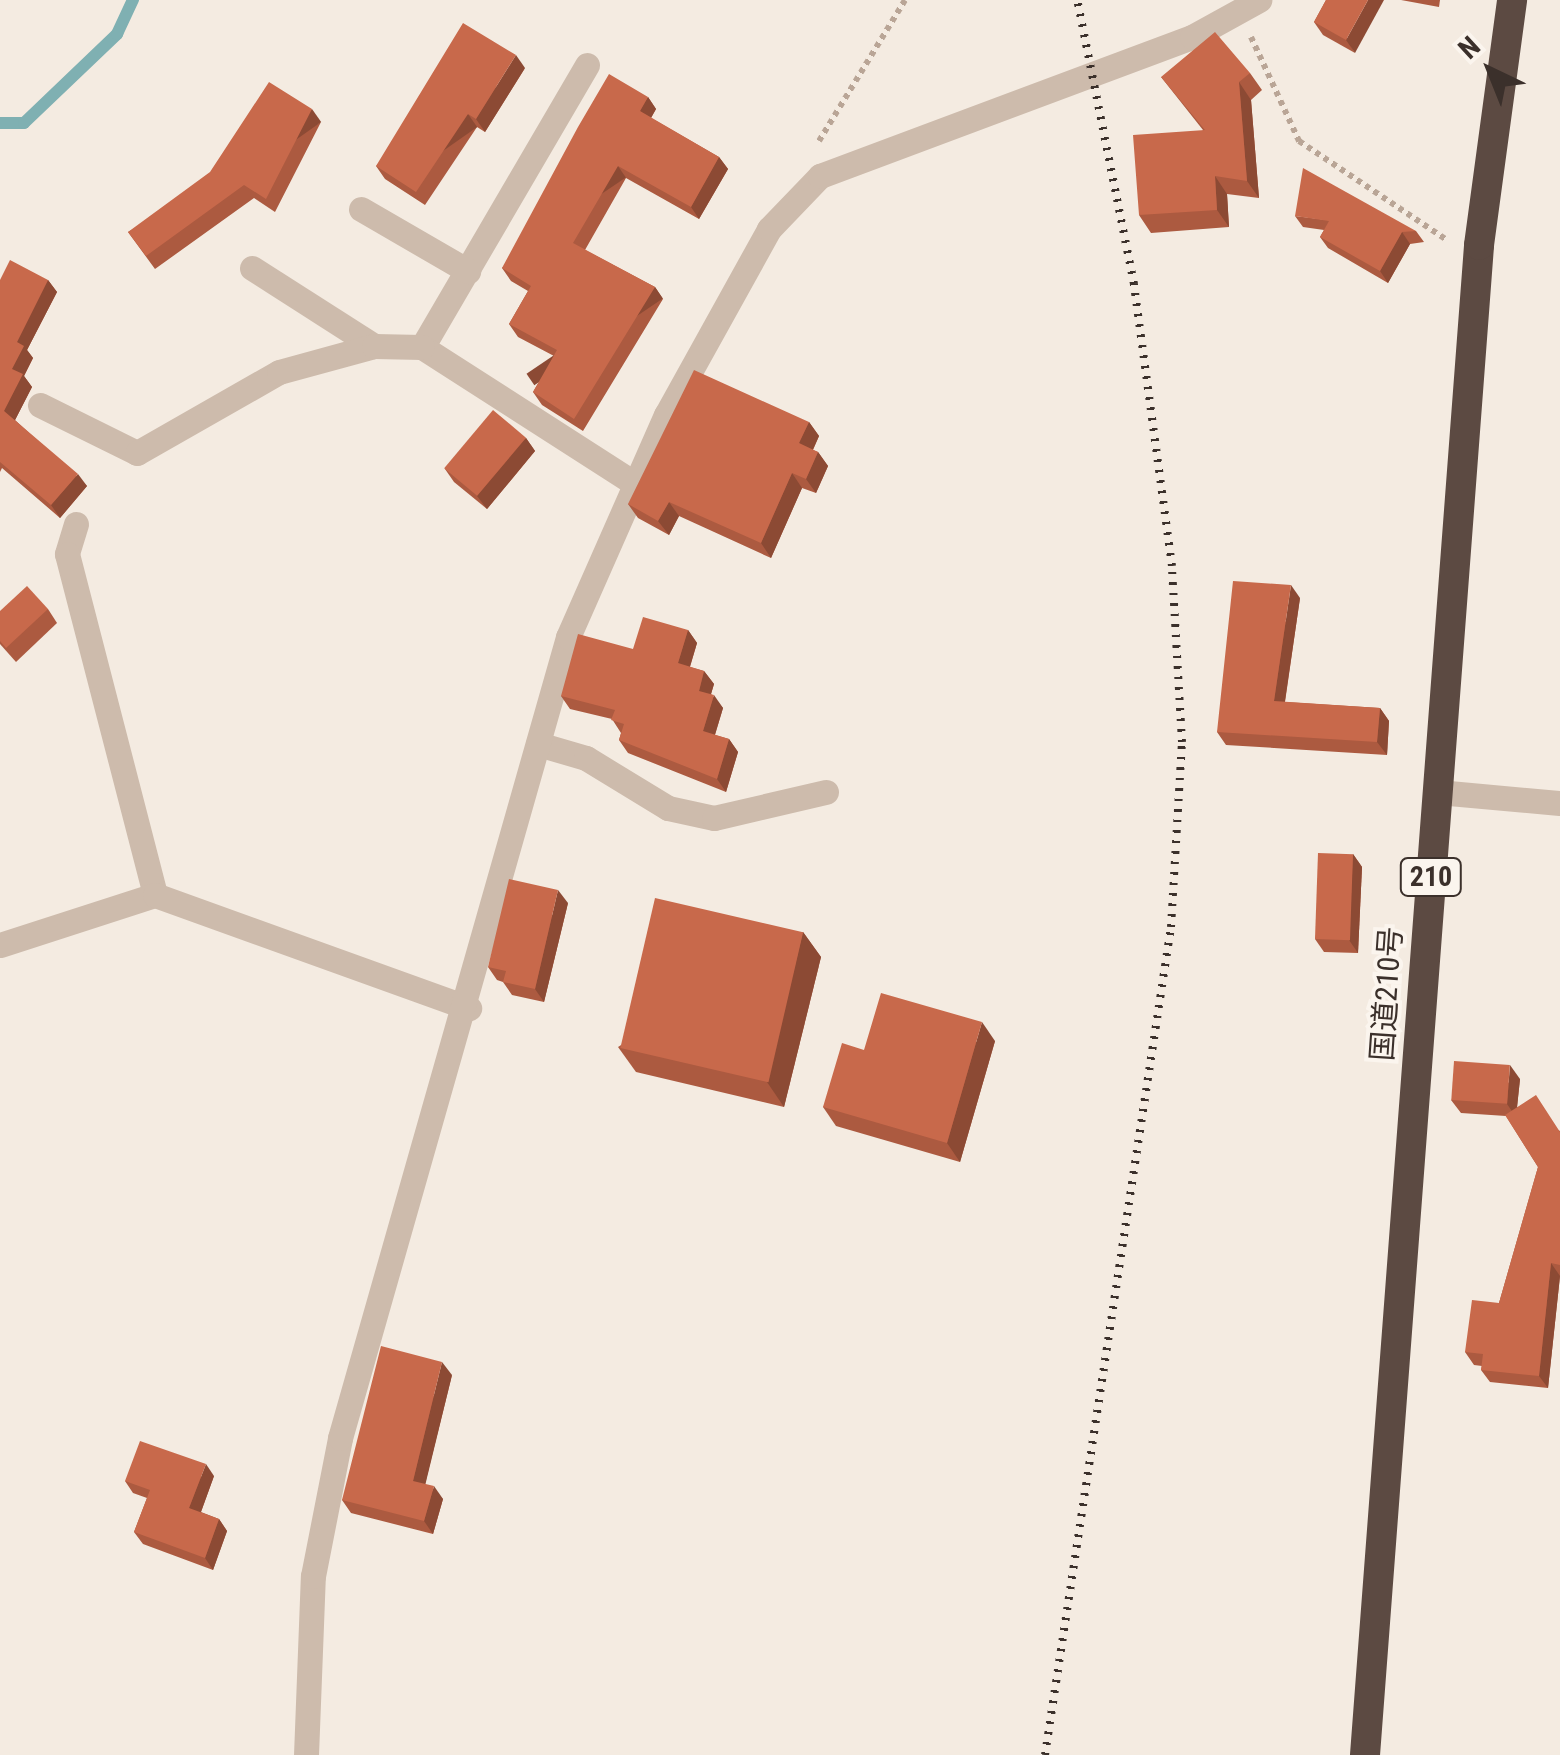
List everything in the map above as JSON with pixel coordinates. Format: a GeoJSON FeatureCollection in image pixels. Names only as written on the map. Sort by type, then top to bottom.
{"type":"FeatureCollection","features":[{"type":"Feature","properties":{"kind":"highway","name":"国道210号"},"geometry":{"type":"LineString","coordinates":[[1365,1755],[1479,245],[1512,0]]}},
{"type":"Feature","properties":{"kind":"street"},"geometry":{"type":"LineString","coordinates":[[306,1755],[324,1502],[469,1008],[579,601],[631,481],[769,229],[809,185],[1250,7]]}},
{"type":"Feature","properties":{"kind":"street"},"geometry":{"type":"LineString","coordinates":[[422,347],[588,65]]}},
{"type":"Feature","properties":{"kind":"street"},"geometry":{"type":"LineString","coordinates":[[361,210],[468,271]]}},
{"type":"Feature","properties":{"kind":"street"},"geometry":{"type":"LineString","coordinates":[[252,268],[374,346]]}},
{"type":"Feature","properties":{"kind":"street"},"geometry":{"type":"LineString","coordinates":[[40,404],[136,453],[280,372],[374,346],[422,347],[631,481]]}},
{"type":"Feature","properties":{"kind":"street"},"geometry":{"type":"LineString","coordinates":[[76,524],[67,554],[154,895]]}},
{"type":"Feature","properties":{"kind":"street"},"geometry":{"type":"LineString","coordinates":[[538,744],[586,758],[668,808],[714,818],[826,792]]}},
{"type":"Feature","properties":{"kind":"street"},"geometry":{"type":"LineString","coordinates":[[1438,792],[1560,804]]}},
{"type":"Feature","properties":{"kind":"street"},"geometry":{"type":"LineString","coordinates":[[0,946],[154,895],[469,1008]]}},
{"type":"Feature","properties":{"kind":"path"},"geometry":{"type":"LineString","coordinates":[[809,185],[813,151],[905,0]]}},
{"type":"Feature","properties":{"kind":"path"},"geometry":{"type":"LineString","coordinates":[[1250,7],[1299,141],[1461,249]]}},
{"type":"Feature","properties":{"kind":"building"},"geometry":{"type":"Polygon","coordinates":[[[1326,0],[1368,0],[1346,40],[1314,22],[1326,0]]]}},
{"type":"Feature","properties":{"kind":"building"},"geometry":{"type":"Polygon","coordinates":[[[463,23],[516,55],[476,119],[468,114],[416,192],[376,166],[463,23]]]}},
{"type":"Feature","properties":{"kind":"building"},"geometry":{"type":"Polygon","coordinates":[[[1215,32],[1250,73],[1239,82],[1247,181],[1215,176],[1217,210],[1139,215],[1133,135],[1205,130],[1161,77],[1215,32]]]}},
{"type":"Feature","properties":{"kind":"building"},"geometry":{"type":"Polygon","coordinates":[[[609,74],[648,97],[640,111],[719,157],[691,207],[618,166],[573,243],[655,287],[574,419],[533,392],[557,350],[509,324],[531,286],[502,268],[609,74]]]}},
{"type":"Feature","properties":{"kind":"building"},"geometry":{"type":"Polygon","coordinates":[[[269,82],[312,109],[266,199],[244,185],[146,256],[128,232],[210,172],[269,82]]]}},
{"type":"Feature","properties":{"kind":"building"},"geometry":{"type":"Polygon","coordinates":[[[1303,168],[1416,231],[1402,232],[1380,271],[1320,237],[1329,221],[1295,216],[1303,168]]]}},
{"type":"Feature","properties":{"kind":"building"},"geometry":{"type":"Polygon","coordinates":[[[10,260],[48,280],[17,342],[24,346],[12,369],[23,374],[4,411],[78,474],[51,505],[0,462],[0,280],[10,260]]]}},
{"type":"Feature","properties":{"kind":"building"},"geometry":{"type":"Polygon","coordinates":[[[694,370],[809,422],[799,443],[818,452],[806,479],[792,473],[761,543],[669,502],[658,521],[628,504],[694,370]]]}},
{"type":"Feature","properties":{"kind":"building"},"geometry":{"type":"Polygon","coordinates":[[[493,410],[526,438],[477,496],[444,468],[493,410]]]}},
{"type":"Feature","properties":{"kind":"building"},"geometry":{"type":"Polygon","coordinates":[[[1233,581],[1291,585],[1274,701],[1380,708],[1377,742],[1217,732],[1233,581]]]}},
{"type":"Feature","properties":{"kind":"building"},"geometry":{"type":"Polygon","coordinates":[[[27,586],[48,609],[6,648],[0,641],[0,611],[27,586]]]}},
{"type":"Feature","properties":{"kind":"building"},"geometry":{"type":"Polygon","coordinates":[[[643,617],[688,630],[678,663],[704,671],[699,691],[714,695],[703,731],[729,739],[717,779],[619,740],[624,724],[611,720],[615,710],[561,696],[578,634],[633,649],[643,617]]]}},
{"type":"Feature","properties":{"kind":"building"},"geometry":{"type":"Polygon","coordinates":[[[1318,853],[1353,854],[1350,940],[1315,939],[1318,853]]]}},
{"type":"Feature","properties":{"kind":"building"},"geometry":{"type":"Polygon","coordinates":[[[509,879],[558,890],[535,989],[503,982],[506,971],[488,967],[509,879]]]}},
{"type":"Feature","properties":{"kind":"building"},"geometry":{"type":"Polygon","coordinates":[[[655,898],[803,932],[768,1082],[620,1048],[655,898]]]}},
{"type":"Feature","properties":{"kind":"building"},"geometry":{"type":"Polygon","coordinates":[[[881,993],[982,1022],[947,1143],[823,1107],[842,1043],[864,1050],[881,993]]]}},
{"type":"Feature","properties":{"kind":"building"},"geometry":{"type":"Polygon","coordinates":[[[1454,1061],[1510,1065],[1507,1104],[1451,1100],[1454,1061]]]}},
{"type":"Feature","properties":{"kind":"building"},"geometry":{"type":"Polygon","coordinates":[[[1536,1095],[1560,1132],[1560,1265],[1551,1263],[1539,1376],[1481,1370],[1483,1354],[1465,1352],[1472,1300],[1499,1303],[1538,1167],[1505,1115],[1536,1095]]]}},
{"type":"Feature","properties":{"kind":"building"},"geometry":{"type":"Polygon","coordinates":[[[381,1346],[442,1362],[413,1481],[434,1486],[424,1521],[342,1500],[381,1346]]]}},
{"type":"Feature","properties":{"kind":"building"},"geometry":{"type":"Polygon","coordinates":[[[140,1441],[206,1464],[189,1508],[219,1519],[205,1558],[134,1532],[150,1490],[125,1481],[140,1441]]]}},
{"type":"Feature","properties":{"kind":"waterway"},"geometry":{"type":"LineString","coordinates":[[0,123],[24,123],[117,34],[133,0]]}},
{"type":"Feature","properties":{"kind":"railway"},"geometry":{"type":"LineString","coordinates":[[1045,1755],[1171,927],[1182,742],[1172,566],[1134,284],[1077,0]]}}]}
